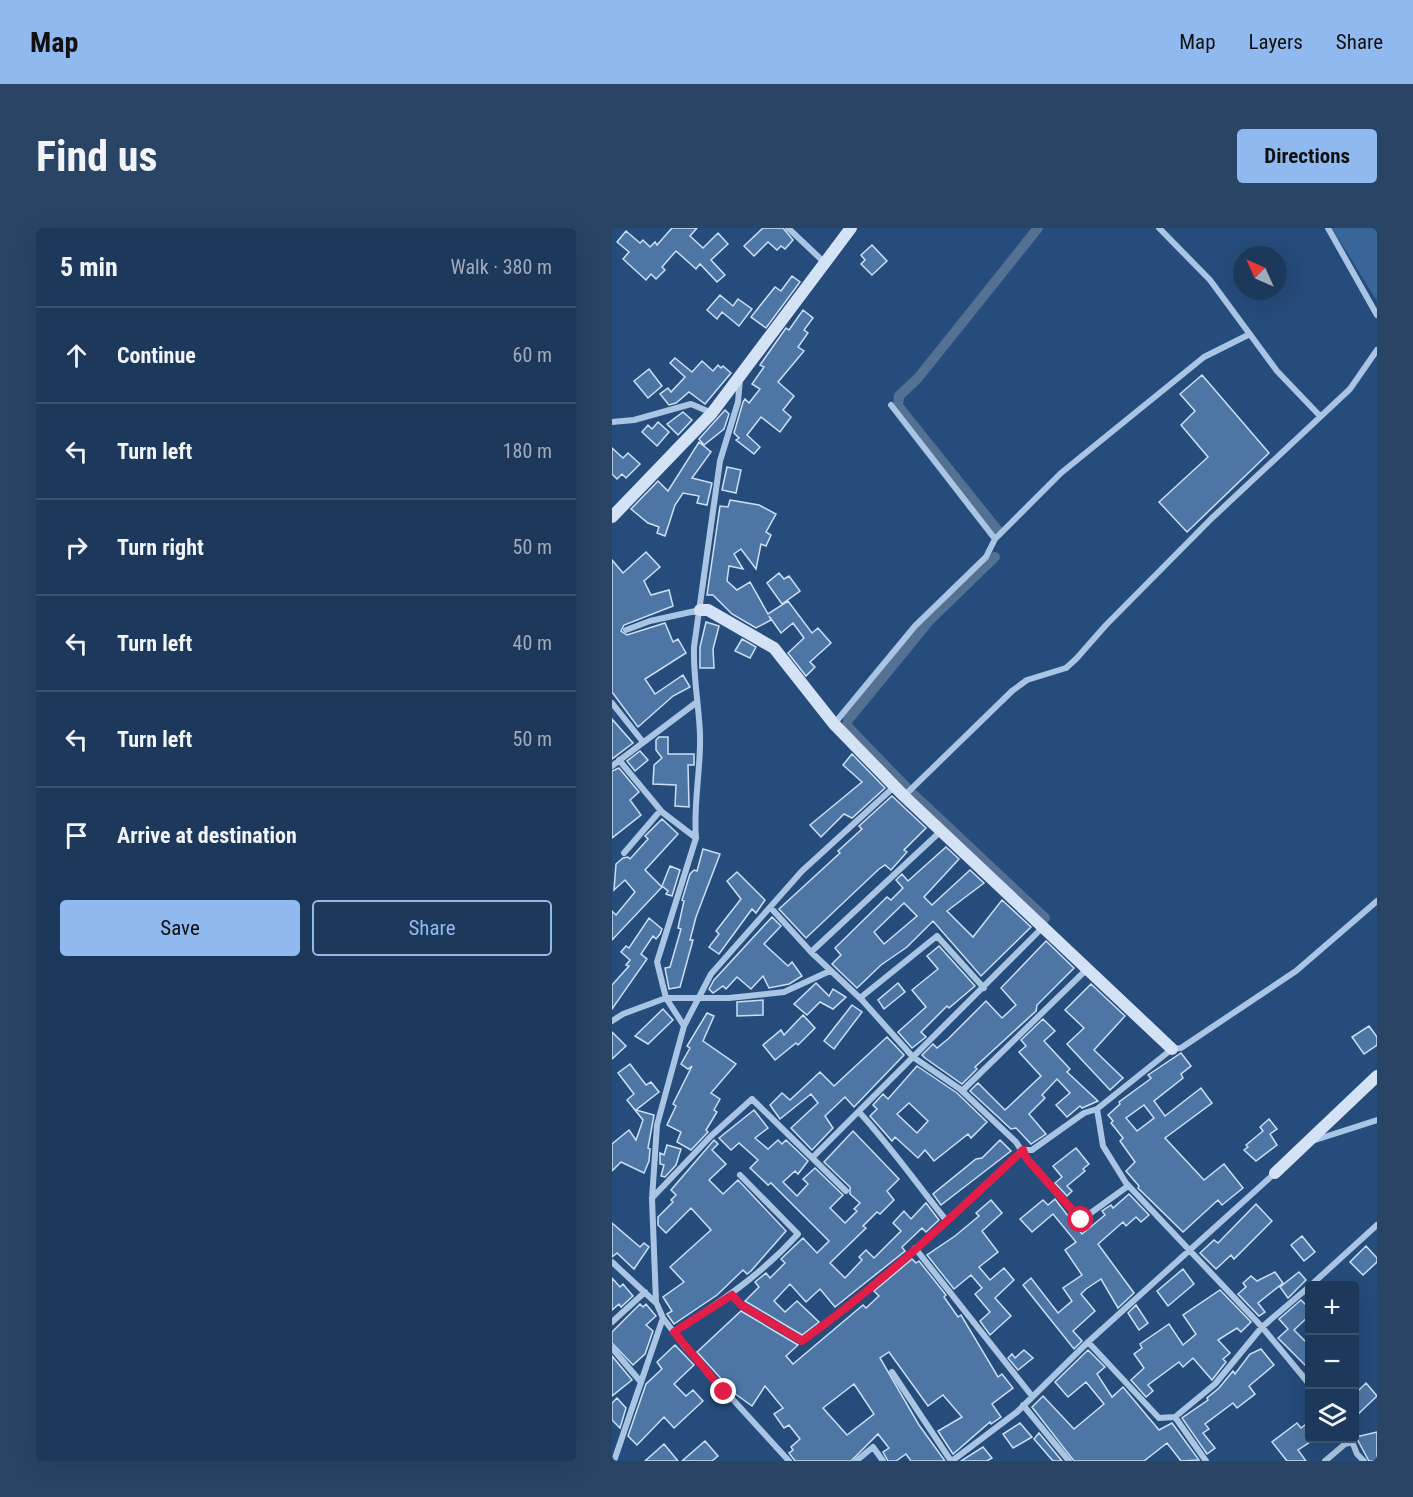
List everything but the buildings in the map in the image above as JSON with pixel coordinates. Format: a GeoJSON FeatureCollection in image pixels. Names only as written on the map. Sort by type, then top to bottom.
{"type":"FeatureCollection","features":[{"type":"Feature","properties":{"kind":"street"},"geometry":{"type":"LineString","coordinates":[[788,228],[826,264]]}},
{"type":"Feature","properties":{"kind":"street"},"geometry":{"type":"LineString","coordinates":[[612,517],[712,413],[851,228]]}},
{"type":"Feature","properties":{"kind":"street"},"geometry":{"type":"LineString","coordinates":[[1159,228],[1210,280],[1277,370],[1320,416]]}},
{"type":"Feature","properties":{"kind":"street"},"geometry":{"type":"LineString","coordinates":[[1328,228],[1377,315]]}},
{"type":"Feature","properties":{"kind":"street"},"geometry":{"type":"LineString","coordinates":[[834,724],[915,626],[986,557],[995,539],[1061,473],[1204,357],[1250,334]]}},
{"type":"Feature","properties":{"kind":"street"},"geometry":{"type":"LineString","coordinates":[[904,796],[1012,691],[1027,680],[1066,668],[1076,659],[1106,625],[1211,519],[1350,389],[1377,350]]}},
{"type":"Feature","properties":{"kind":"street"},"geometry":{"type":"LineString","coordinates":[[684,1026],[666,998],[661,982],[658,953],[696,838],[694,817],[698,803],[700,734],[693,675],[694,647],[720,461],[738,402],[741,373]]}},
{"type":"Feature","properties":{"kind":"street"},"geometry":{"type":"LineString","coordinates":[[612,422],[634,420],[691,404],[712,413]]}},
{"type":"Feature","properties":{"kind":"street"},"geometry":{"type":"LineString","coordinates":[[891,405],[995,539]]}},
{"type":"Feature","properties":{"kind":"street"},"geometry":{"type":"LineString","coordinates":[[626,630],[650,621],[708,610],[774,648],[834,724],[904,796],[1087,969],[1177,1049]]}},
{"type":"Feature","properties":{"kind":"street"},"geometry":{"type":"LineString","coordinates":[[612,766],[697,702]]}},
{"type":"Feature","properties":{"kind":"street"},"geometry":{"type":"LineString","coordinates":[[612,703],[643,742]]}},
{"type":"Feature","properties":{"kind":"street"},"geometry":{"type":"LineString","coordinates":[[619,760],[660,811],[696,838]]}},
{"type":"Feature","properties":{"kind":"street"},"geometry":{"type":"LineString","coordinates":[[789,1461],[724,1392],[663,1318],[656,1302],[652,1199],[657,1125],[684,1026],[697,996],[711,974],[802,871],[895,785]]}},
{"type":"Feature","properties":{"kind":"street"},"geometry":{"type":"LineString","coordinates":[[624,853],[660,811]]}},
{"type":"Feature","properties":{"kind":"street"},"geometry":{"type":"LineString","coordinates":[[811,952],[941,831]]}},
{"type":"Feature","properties":{"kind":"street"},"geometry":{"type":"LineString","coordinates":[[732,1295],[741,1305],[802,1341],[843,1311],[1023,1150],[1032,1150],[1084,1113],[1097,1109],[1177,1049],[1296,971],[1377,901]]}},
{"type":"Feature","properties":{"kind":"street"},"geometry":{"type":"LineString","coordinates":[[771,908],[811,952],[860,998],[913,1057],[962,1091],[1023,1150],[1027,1159],[1081,1220],[1128,1186]]}},
{"type":"Feature","properties":{"kind":"street"},"geometry":{"type":"LineString","coordinates":[[812,1158],[860,1113],[1043,927]]}},
{"type":"Feature","properties":{"kind":"street"},"geometry":{"type":"LineString","coordinates":[[860,998],[937,936],[984,988]]}},
{"type":"Feature","properties":{"kind":"street"},"geometry":{"type":"LineString","coordinates":[[962,1091],[1087,969]]}},
{"type":"Feature","properties":{"kind":"street"},"geometry":{"type":"LineString","coordinates":[[612,1021],[623,1014],[666,998],[697,996],[729,998],[783,992],[830,971]]}},
{"type":"Feature","properties":{"kind":"street"},"geometry":{"type":"LineString","coordinates":[[892,1371],[951,1461],[1023,1405],[1088,1342],[1275,1173],[1377,1076]]}},
{"type":"Feature","properties":{"kind":"street"},"geometry":{"type":"LineString","coordinates":[[652,1199],[711,1136],[752,1100],[846,1191]]}},
{"type":"Feature","properties":{"kind":"street"},"geometry":{"type":"LineString","coordinates":[[1097,1109],[1103,1146],[1128,1186],[1262,1327],[1305,1379]]}},
{"type":"Feature","properties":{"kind":"street"},"geometry":{"type":"LineString","coordinates":[[860,1113],[897,1153],[907,1172],[946,1220]]}},
{"type":"Feature","properties":{"kind":"street"},"geometry":{"type":"LineString","coordinates":[[1307,1142],[1377,1120]]}},
{"type":"Feature","properties":{"kind":"street"},"geometry":{"type":"LineString","coordinates":[[674,1332],[732,1295],[766,1268],[798,1234],[740,1175]]}},
{"type":"Feature","properties":{"kind":"street"},"geometry":{"type":"LineString","coordinates":[[1315,1281],[1377,1225]]}},
{"type":"Feature","properties":{"kind":"street"},"geometry":{"type":"LineString","coordinates":[[915,1248],[1032,1396]]}},
{"type":"Feature","properties":{"kind":"street"},"geometry":{"type":"LineString","coordinates":[[612,1262],[656,1302]]}},
{"type":"Feature","properties":{"kind":"street"},"geometry":{"type":"LineString","coordinates":[[1088,1342],[1159,1418],[1175,1417],[1215,1384],[1262,1327],[1305,1290]]}},
{"type":"Feature","properties":{"kind":"street"},"geometry":{"type":"LineString","coordinates":[[612,1322],[645,1292]]}},
{"type":"Feature","properties":{"kind":"street"},"geometry":{"type":"LineString","coordinates":[[614,1461],[663,1318]]}},
{"type":"Feature","properties":{"kind":"street"},"geometry":{"type":"LineString","coordinates":[[612,1348],[640,1381]]}},
{"type":"Feature","properties":{"kind":"street"},"geometry":{"type":"LineString","coordinates":[[1023,1405],[1069,1461]]}},
{"type":"Feature","properties":{"kind":"street"},"geometry":{"type":"LineString","coordinates":[[1175,1417],[1206,1461]]}},
{"type":"Feature","properties":{"kind":"street"},"geometry":{"type":"LineString","coordinates":[[1325,1461],[1347,1443]]}},
{"type":"Feature","properties":{"kind":"street"},"geometry":{"type":"LineString","coordinates":[[1353,1443],[1357,1454],[1364,1461]]}},
{"type":"Feature","properties":{"kind":"street"},"geometry":{"type":"LineString","coordinates":[[856,1461],[873,1447],[883,1461]]}},
{"type":"Feature","properties":{"kind":"shaded area"},"geometry":{"type":"Polygon","coordinates":[[[1332,228],[1377,228],[1377,301],[1332,228]]]}},
{"type":"Feature","properties":{"kind":"waterway"},"geometry":{"type":"LineString","coordinates":[[999,532],[898,406],[899,396],[918,378],[1038,228]]}},
{"type":"Feature","properties":{"kind":"waterway"},"geometry":{"type":"LineString","coordinates":[[906,787],[847,726],[848,720],[929,621],[995,557]]}},
{"type":"Feature","properties":{"kind":"waterway"},"geometry":{"type":"LineString","coordinates":[[914,795],[1045,918]]}},
{"type":"Feature","properties":{"kind":"route"},"geometry":{"type":"LineString","coordinates":[[724,1392],[674,1332],[732,1295],[741,1305],[802,1341],[843,1311],[1023,1150],[1027,1159],[1081,1220]]}}]}
